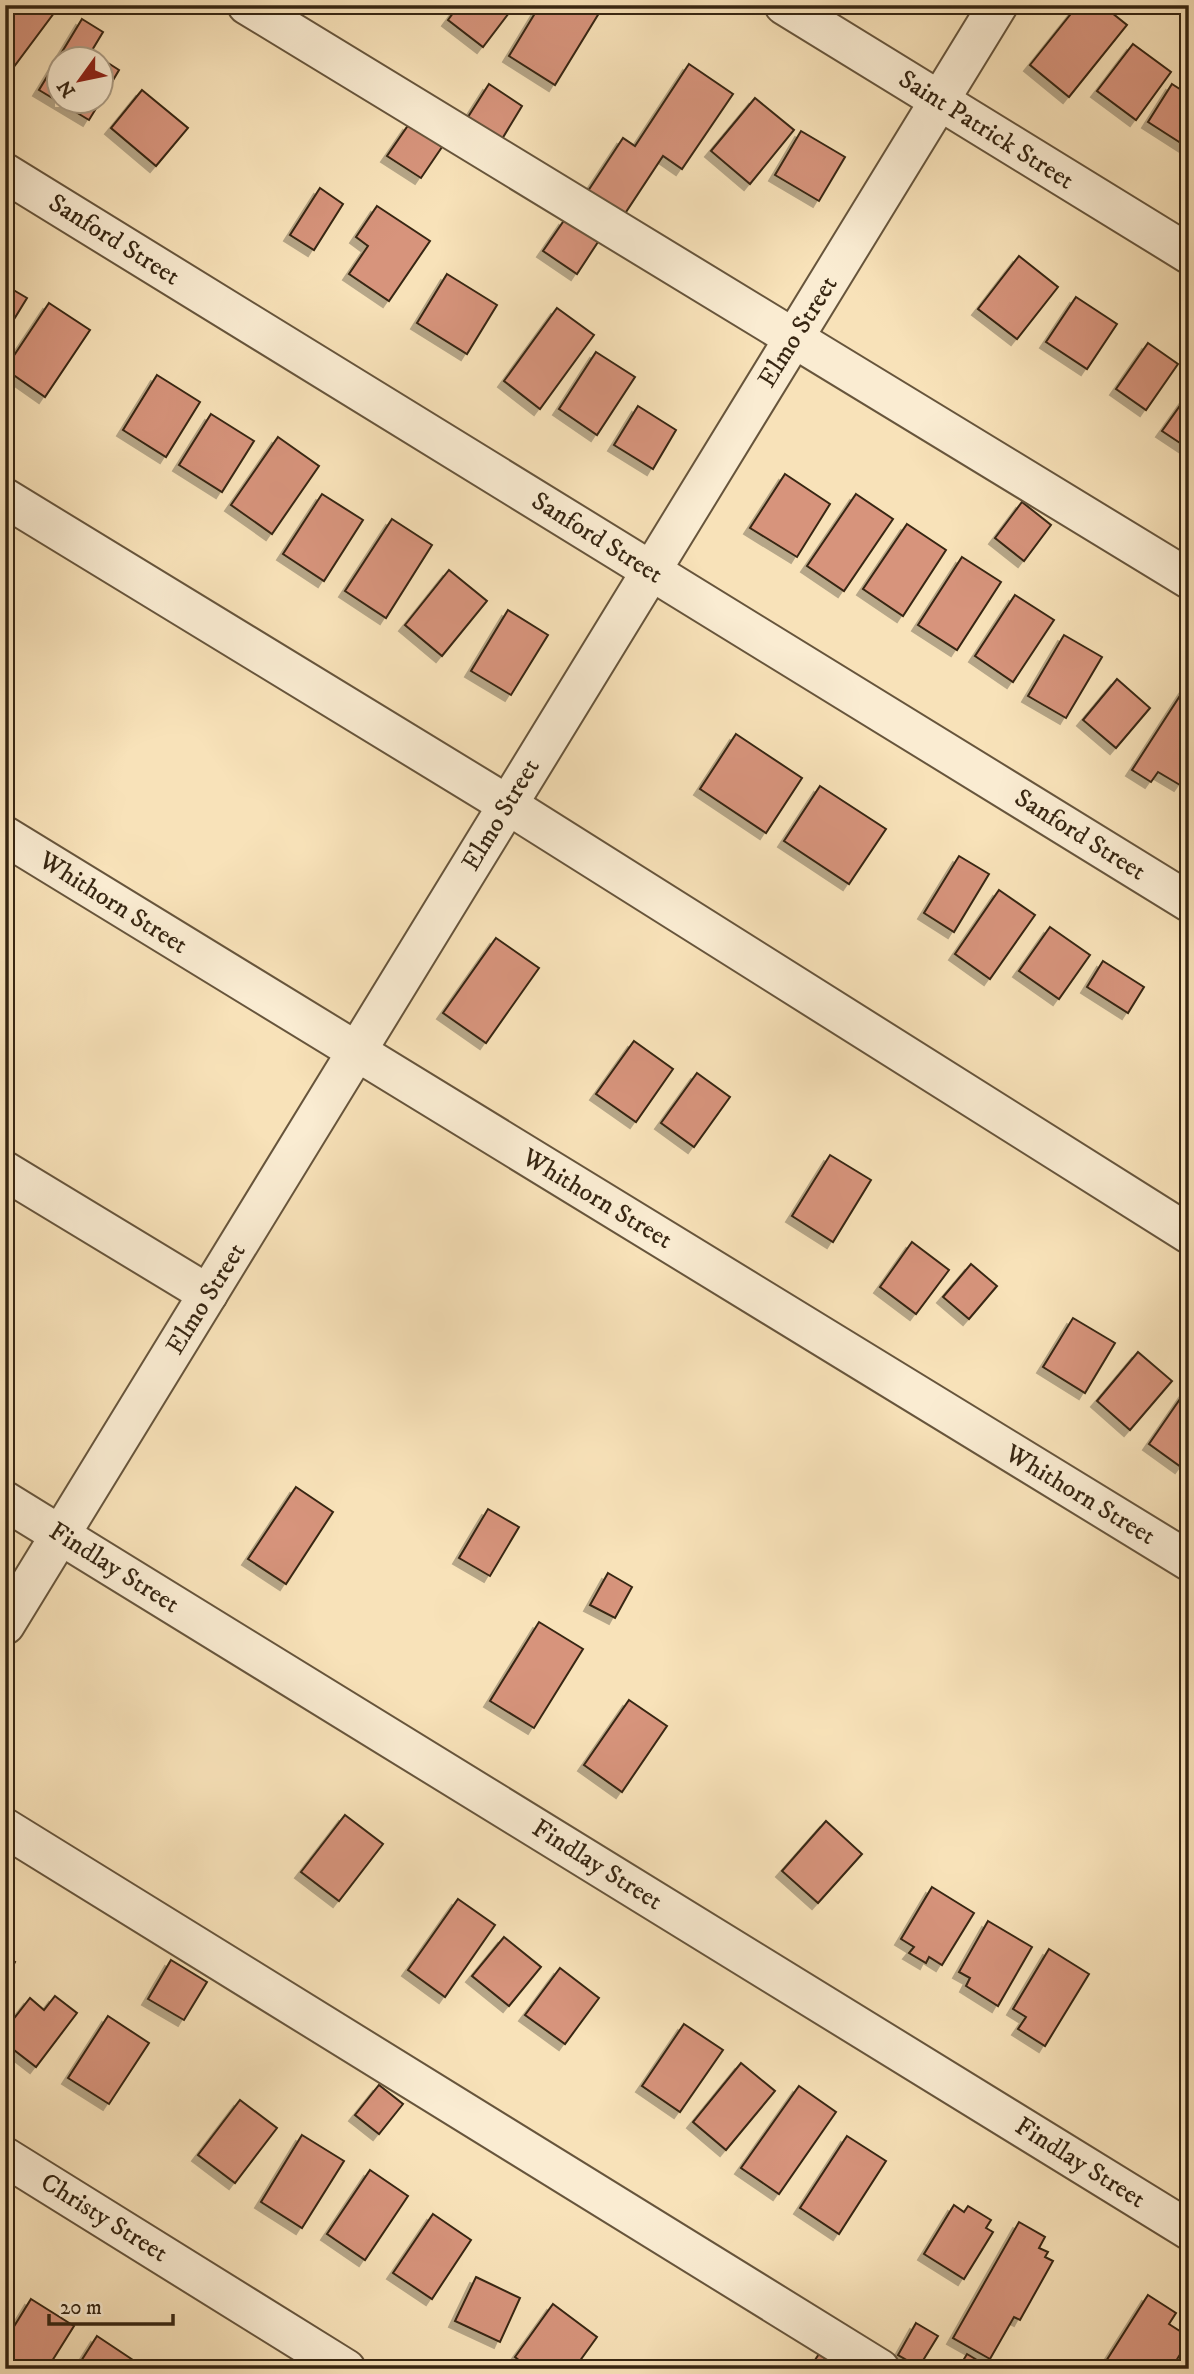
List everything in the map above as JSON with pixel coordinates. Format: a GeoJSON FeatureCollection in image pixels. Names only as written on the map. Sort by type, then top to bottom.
{"type":"FeatureCollection","features":[{"type":"Feature","properties":{"kind":"street"},"geometry":{"type":"LineString","coordinates":[[247,5],[1189,579]]}},
{"type":"Feature","properties":{"kind":"street","name":"Saint Patrick Street"},"geometry":{"type":"LineString","coordinates":[[784,5],[1189,254]]}},
{"type":"Feature","properties":{"kind":"street","name":"Elmo Street"},"geometry":{"type":"LineString","coordinates":[[5,1625],[998,5]]}},
{"type":"Feature","properties":{"kind":"street","name":"Sanford Street"},"geometry":{"type":"LineString","coordinates":[[5,173],[1189,902]]}},
{"type":"Feature","properties":{"kind":"street"},"geometry":{"type":"LineString","coordinates":[[5,498],[508,805],[1189,1234]]}},
{"type":"Feature","properties":{"kind":"street","name":"Whithorn Street"},"geometry":{"type":"LineString","coordinates":[[5,836],[1189,1562]]}},
{"type":"Feature","properties":{"kind":"street"},"geometry":{"type":"LineString","coordinates":[[5,1171],[208,1294]]}},
{"type":"Feature","properties":{"kind":"street","name":"Findlay Street"},"geometry":{"type":"LineString","coordinates":[[5,1501],[1189,2230]]}},
{"type":"Feature","properties":{"kind":"street"},"geometry":{"type":"LineString","coordinates":[[5,1828],[880,2369]]}},
{"type":"Feature","properties":{"kind":"street","name":"Christy Street"},"geometry":{"type":"LineString","coordinates":[[5,2157],[346,2369]]}},
{"type":"Feature","properties":{"kind":"building"},"geometry":{"type":"Polygon","coordinates":[[[5,5],[18,8],[20,5],[60,5],[10,72],[5,68],[5,5]]]}},
{"type":"Feature","properties":{"kind":"building"},"geometry":{"type":"Polygon","coordinates":[[[459,5],[515,5],[483,47],[448,20],[459,5]]]}},
{"type":"Feature","properties":{"kind":"building"},"geometry":{"type":"Polygon","coordinates":[[[540,5],[604,5],[555,85],[509,56],[540,5]]]}},
{"type":"Feature","properties":{"kind":"building"},"geometry":{"type":"Polygon","coordinates":[[[1078,5],[1102,5],[1127,25],[1069,97],[1030,65],[1078,5]]]}},
{"type":"Feature","properties":{"kind":"building"},"geometry":{"type":"Polygon","coordinates":[[[82,19],[103,32],[95,46],[66,46],[82,19]]]}},
{"type":"Feature","properties":{"kind":"building"},"geometry":{"type":"Polygon","coordinates":[[[1133,44],[1171,72],[1136,120],[1097,91],[1133,44]]]}},
{"type":"Feature","properties":{"kind":"building"},"geometry":{"type":"Polygon","coordinates":[[[689,64],[733,94],[682,169],[663,156],[624,215],[588,191],[623,138],[635,146],[689,64]]]}},
{"type":"Feature","properties":{"kind":"building"},"geometry":{"type":"Polygon","coordinates":[[[46,78],[46,94],[39,90],[46,78]]]}},
{"type":"Feature","properties":{"kind":"building"},"geometry":{"type":"Polygon","coordinates":[[[489,84],[522,106],[502,139],[468,117],[489,84]]]}},
{"type":"Feature","properties":{"kind":"building"},"geometry":{"type":"Polygon","coordinates":[[[1172,84],[1189,95],[1187,147],[1148,122],[1172,84]]]}},
{"type":"Feature","properties":{"kind":"building"},"geometry":{"type":"Polygon","coordinates":[[[142,90],[188,128],[156,166],[111,128],[142,90]]]}},
{"type":"Feature","properties":{"kind":"building"},"geometry":{"type":"Polygon","coordinates":[[[755,98],[794,130],[750,184],[711,151],[755,98]]]}},
{"type":"Feature","properties":{"kind":"building"},"geometry":{"type":"Polygon","coordinates":[[[409,124],[442,147],[421,178],[387,156],[409,124]]]}},
{"type":"Feature","properties":{"kind":"building"},"geometry":{"type":"Polygon","coordinates":[[[801,131],[845,157],[819,201],[775,175],[801,131]]]}},
{"type":"Feature","properties":{"kind":"building"},"geometry":{"type":"Polygon","coordinates":[[[320,188],[343,204],[314,250],[290,235],[320,188]]]}},
{"type":"Feature","properties":{"kind":"building"},"geometry":{"type":"Polygon","coordinates":[[[377,206],[430,241],[389,301],[349,274],[368,246],[356,237],[377,206]]]}},
{"type":"Feature","properties":{"kind":"building"},"geometry":{"type":"Polygon","coordinates":[[[565,219],[598,242],[577,274],[543,251],[565,219]]]}},
{"type":"Feature","properties":{"kind":"building"},"geometry":{"type":"Polygon","coordinates":[[[1019,256],[1058,287],[1017,339],[978,309],[1019,256]]]}},
{"type":"Feature","properties":{"kind":"building"},"geometry":{"type":"Polygon","coordinates":[[[447,274],[497,305],[467,354],[417,323],[447,274]]]}},
{"type":"Feature","properties":{"kind":"building"},"geometry":{"type":"Polygon","coordinates":[[[5,285],[27,298],[5,334],[5,285]]]}},
{"type":"Feature","properties":{"kind":"building"},"geometry":{"type":"Polygon","coordinates":[[[1076,297],[1117,324],[1087,369],[1046,342],[1076,297]]]}},
{"type":"Feature","properties":{"kind":"building"},"geometry":{"type":"Polygon","coordinates":[[[49,303],[90,330],[45,397],[5,369],[49,303]]]}},
{"type":"Feature","properties":{"kind":"building"},"geometry":{"type":"Polygon","coordinates":[[[557,308],[594,335],[540,409],[504,381],[557,308]]]}},
{"type":"Feature","properties":{"kind":"building"},"geometry":{"type":"Polygon","coordinates":[[[1148,343],[1178,364],[1146,410],[1116,389],[1148,343]]]}},
{"type":"Feature","properties":{"kind":"building"},"geometry":{"type":"Polygon","coordinates":[[[596,352],[635,377],[597,435],[559,409],[596,352]]]}},
{"type":"Feature","properties":{"kind":"building"},"geometry":{"type":"Polygon","coordinates":[[[157,375],[200,402],[166,457],[123,430],[157,375]]]}},
{"type":"Feature","properties":{"kind":"building"},"geometry":{"type":"Polygon","coordinates":[[[1189,393],[1189,449],[1162,431],[1189,393]]]}},
{"type":"Feature","properties":{"kind":"building"},"geometry":{"type":"Polygon","coordinates":[[[638,406],[676,430],[653,469],[614,445],[638,406]]]}},
{"type":"Feature","properties":{"kind":"building"},"geometry":{"type":"Polygon","coordinates":[[[211,414],[254,441],[222,492],[179,465],[211,414]]]}},
{"type":"Feature","properties":{"kind":"building"},"geometry":{"type":"Polygon","coordinates":[[[278,437],[319,466],[272,534],[231,505],[278,437]]]}},
{"type":"Feature","properties":{"kind":"building"},"geometry":{"type":"Polygon","coordinates":[[[785,474],[830,504],[797,557],[750,528],[785,474]]]}},
{"type":"Feature","properties":{"kind":"building"},"geometry":{"type":"Polygon","coordinates":[[[322,494],[363,520],[324,581],[283,554],[322,494]]]}},
{"type":"Feature","properties":{"kind":"building"},"geometry":{"type":"Polygon","coordinates":[[[856,494],[893,519],[844,591],[807,566],[856,494]]]}},
{"type":"Feature","properties":{"kind":"building"},"geometry":{"type":"Polygon","coordinates":[[[1022,502],[1051,525],[1024,561],[995,538],[1022,502]]]}},
{"type":"Feature","properties":{"kind":"building"},"geometry":{"type":"Polygon","coordinates":[[[392,519],[432,545],[386,618],[345,591],[392,519]]]}},
{"type":"Feature","properties":{"kind":"building"},"geometry":{"type":"Polygon","coordinates":[[[907,524],[946,550],[903,616],[863,589],[907,524]]]}},
{"type":"Feature","properties":{"kind":"building"},"geometry":{"type":"Polygon","coordinates":[[[962,557],[1001,582],[957,650],[918,625],[962,557]]]}},
{"type":"Feature","properties":{"kind":"building"},"geometry":{"type":"Polygon","coordinates":[[[449,570],[487,601],[442,656],[405,625],[449,570]]]}},
{"type":"Feature","properties":{"kind":"building"},"geometry":{"type":"Polygon","coordinates":[[[1015,595],[1054,620],[1013,682],[975,656],[1015,595]]]}},
{"type":"Feature","properties":{"kind":"building"},"geometry":{"type":"Polygon","coordinates":[[[508,610],[548,635],[511,695],[471,671],[508,610]]]}},
{"type":"Feature","properties":{"kind":"building"},"geometry":{"type":"Polygon","coordinates":[[[1064,635],[1102,657],[1066,718],[1028,696],[1064,635]]]}},
{"type":"Feature","properties":{"kind":"building"},"geometry":{"type":"Polygon","coordinates":[[[1117,679],[1150,708],[1116,748],[1083,720],[1117,679]]]}},
{"type":"Feature","properties":{"kind":"building"},"geometry":{"type":"Polygon","coordinates":[[[1185,688],[1189,691],[1189,772],[1180,785],[1158,772],[1151,782],[1132,770],[1185,688]]]}},
{"type":"Feature","properties":{"kind":"building"},"geometry":{"type":"Polygon","coordinates":[[[736,734],[802,778],[766,833],[700,789],[736,734]]]}},
{"type":"Feature","properties":{"kind":"building"},"geometry":{"type":"Polygon","coordinates":[[[820,786],[886,829],[849,884],[784,841],[820,786]]]}},
{"type":"Feature","properties":{"kind":"building"},"geometry":{"type":"Polygon","coordinates":[[[959,856],[989,874],[954,932],[924,913],[959,856]]]}},
{"type":"Feature","properties":{"kind":"building"},"geometry":{"type":"Polygon","coordinates":[[[999,890],[1035,915],[990,979],[955,954],[999,890]]]}},
{"type":"Feature","properties":{"kind":"building"},"geometry":{"type":"Polygon","coordinates":[[[1050,927],[1090,955],[1059,999],[1019,971],[1050,927]]]}},
{"type":"Feature","properties":{"kind":"building"},"geometry":{"type":"Polygon","coordinates":[[[496,938],[539,968],[486,1043],[443,1013],[496,938]]]}},
{"type":"Feature","properties":{"kind":"building"},"geometry":{"type":"Polygon","coordinates":[[[1103,961],[1144,987],[1128,1013],[1087,987],[1103,961]]]}},
{"type":"Feature","properties":{"kind":"building"},"geometry":{"type":"Polygon","coordinates":[[[634,1041],[673,1069],[636,1122],[596,1094],[634,1041]]]}},
{"type":"Feature","properties":{"kind":"building"},"geometry":{"type":"Polygon","coordinates":[[[697,1073],[730,1097],[694,1147],[661,1123],[697,1073]]]}},
{"type":"Feature","properties":{"kind":"building"},"geometry":{"type":"Polygon","coordinates":[[[830,1155],[871,1180],[833,1242],[792,1216],[830,1155]]]}},
{"type":"Feature","properties":{"kind":"building"},"geometry":{"type":"Polygon","coordinates":[[[912,1242],[949,1270],[916,1314],[880,1287],[912,1242]]]}},
{"type":"Feature","properties":{"kind":"building"},"geometry":{"type":"Polygon","coordinates":[[[971,1264],[997,1286],[969,1319],[943,1297],[971,1264]]]}},
{"type":"Feature","properties":{"kind":"building"},"geometry":{"type":"Polygon","coordinates":[[[1073,1318],[1115,1343],[1085,1393],[1043,1367],[1073,1318]]]}},
{"type":"Feature","properties":{"kind":"building"},"geometry":{"type":"Polygon","coordinates":[[[1138,1352],[1172,1381],[1130,1430],[1097,1401],[1138,1352]]]}},
{"type":"Feature","properties":{"kind":"building"},"geometry":{"type":"Polygon","coordinates":[[[1189,1386],[1189,1456],[1181,1467],[1149,1444],[1189,1386]]]}},
{"type":"Feature","properties":{"kind":"building"},"geometry":{"type":"Polygon","coordinates":[[[296,1487],[333,1512],[286,1584],[248,1559],[296,1487]]]}},
{"type":"Feature","properties":{"kind":"building"},"geometry":{"type":"Polygon","coordinates":[[[488,1509],[519,1527],[490,1576],[459,1558],[488,1509]]]}},
{"type":"Feature","properties":{"kind":"building"},"geometry":{"type":"Polygon","coordinates":[[[608,1573],[632,1587],[615,1618],[590,1605],[608,1573]]]}},
{"type":"Feature","properties":{"kind":"building"},"geometry":{"type":"Polygon","coordinates":[[[539,1622],[583,1649],[534,1728],[490,1701],[539,1622]]]}},
{"type":"Feature","properties":{"kind":"building"},"geometry":{"type":"Polygon","coordinates":[[[629,1700],[667,1726],[622,1792],[584,1765],[629,1700]]]}},
{"type":"Feature","properties":{"kind":"building"},"geometry":{"type":"Polygon","coordinates":[[[345,1815],[383,1844],[339,1901],[301,1872],[345,1815]]]}},
{"type":"Feature","properties":{"kind":"building"},"geometry":{"type":"Polygon","coordinates":[[[826,1821],[862,1854],[818,1903],[782,1871],[826,1821]]]}},
{"type":"Feature","properties":{"kind":"building"},"geometry":{"type":"Polygon","coordinates":[[[932,1887],[974,1913],[942,1965],[929,1957],[926,1963],[909,1953],[914,1947],[901,1939],[932,1887]]]}},
{"type":"Feature","properties":{"kind":"building"},"geometry":{"type":"Polygon","coordinates":[[[458,1899],[495,1925],[445,1997],[408,1970],[458,1899]]]}},
{"type":"Feature","properties":{"kind":"building"},"geometry":{"type":"Polygon","coordinates":[[[988,1921],[1032,1947],[998,2006],[966,1986],[970,1978],[959,1972],[988,1921]]]}},
{"type":"Feature","properties":{"kind":"building"},"geometry":{"type":"Polygon","coordinates":[[[504,1937],[541,1967],[509,2006],[472,1976],[504,1937]]]}},
{"type":"Feature","properties":{"kind":"building"},"geometry":{"type":"Polygon","coordinates":[[[1049,1949],[1089,1974],[1045,2046],[1018,2029],[1026,2017],[1013,2009],[1049,1949]]]}},
{"type":"Feature","properties":{"kind":"building"},"geometry":{"type":"Polygon","coordinates":[[[5,1957],[15,1962],[5,1982],[5,1957]]]}},
{"type":"Feature","properties":{"kind":"building"},"geometry":{"type":"Polygon","coordinates":[[[171,1960],[207,1982],[184,2020],[148,1999],[171,1960]]]}},
{"type":"Feature","properties":{"kind":"building"},"geometry":{"type":"Polygon","coordinates":[[[560,1968],[599,1998],[565,2044],[525,2015],[560,1968]]]}},
{"type":"Feature","properties":{"kind":"building"},"geometry":{"type":"Polygon","coordinates":[[[55,1996],[77,2013],[36,2067],[5,2043],[5,2030],[30,1998],[44,2010],[55,1996]]]}},
{"type":"Feature","properties":{"kind":"building"},"geometry":{"type":"Polygon","coordinates":[[[108,2016],[149,2043],[109,2104],[68,2078],[108,2016]]]}},
{"type":"Feature","properties":{"kind":"building"},"geometry":{"type":"Polygon","coordinates":[[[684,2024],[723,2050],[680,2112],[642,2086],[684,2024]]]}},
{"type":"Feature","properties":{"kind":"building"},"geometry":{"type":"Polygon","coordinates":[[[741,2063],[775,2091],[726,2150],[693,2122],[741,2063]]]}},
{"type":"Feature","properties":{"kind":"building"},"geometry":{"type":"Polygon","coordinates":[[[379,2085],[403,2104],[379,2134],[355,2115],[379,2085]]]}},
{"type":"Feature","properties":{"kind":"building"},"geometry":{"type":"Polygon","coordinates":[[[799,2086],[836,2112],[779,2194],[741,2168],[799,2086]]]}},
{"type":"Feature","properties":{"kind":"building"},"geometry":{"type":"Polygon","coordinates":[[[240,2100],[277,2128],[235,2183],[198,2155],[240,2100]]]}},
{"type":"Feature","properties":{"kind":"building"},"geometry":{"type":"Polygon","coordinates":[[[302,2135],[344,2161],[302,2228],[261,2202],[302,2135]]]}},
{"type":"Feature","properties":{"kind":"building"},"geometry":{"type":"Polygon","coordinates":[[[847,2136],[886,2161],[839,2234],[800,2208],[847,2136]]]}},
{"type":"Feature","properties":{"kind":"building"},"geometry":{"type":"Polygon","coordinates":[[[370,2170],[408,2196],[365,2260],[327,2234],[370,2170]]]}},
{"type":"Feature","properties":{"kind":"building"},"geometry":{"type":"Polygon","coordinates":[[[954,2205],[964,2212],[968,2206],[991,2220],[986,2228],[993,2232],[964,2279],[924,2254],[954,2205]]]}},
{"type":"Feature","properties":{"kind":"building"},"geometry":{"type":"Polygon","coordinates":[[[433,2214],[471,2240],[432,2299],[393,2273],[433,2214]]]}},
{"type":"Feature","properties":{"kind":"building"},"geometry":{"type":"Polygon","coordinates":[[[1019,2222],[1045,2237],[1039,2248],[1048,2252],[1045,2257],[1053,2261],[1020,2320],[1014,2317],[990,2359],[953,2338],[1019,2222]]]}},
{"type":"Feature","properties":{"kind":"building"},"geometry":{"type":"Polygon","coordinates":[[[476,2277],[520,2298],[500,2342],[455,2321],[476,2277]]]}},
{"type":"Feature","properties":{"kind":"building"},"geometry":{"type":"Polygon","coordinates":[[[1148,2295],[1176,2313],[1169,2324],[1189,2337],[1171,2369],[1101,2369],[1148,2295]]]}},
{"type":"Feature","properties":{"kind":"building"},"geometry":{"type":"Polygon","coordinates":[[[31,2299],[74,2326],[47,2369],[28,2369],[5,2354],[5,2341],[31,2299]]]}},
{"type":"Feature","properties":{"kind":"building"},"geometry":{"type":"Polygon","coordinates":[[[553,2304],[597,2337],[574,2369],[530,2369],[515,2357],[553,2304]]]}},
{"type":"Feature","properties":{"kind":"building"},"geometry":{"type":"Polygon","coordinates":[[[916,2323],[938,2336],[919,2367],[898,2355],[916,2323]]]}},
{"type":"Feature","properties":{"kind":"building"},"geometry":{"type":"Polygon","coordinates":[[[97,2336],[139,2364],[136,2369],[76,2369],[97,2336]]]}},
{"type":"Feature","properties":{"kind":"building"},"geometry":{"type":"Polygon","coordinates":[[[819,2354],[840,2369],[809,2369],[819,2354]]]}},
{"type":"Feature","properties":{"kind":"building"},"geometry":{"type":"Polygon","coordinates":[[[967,2354],[992,2369],[958,2369],[967,2354]]]}}]}
